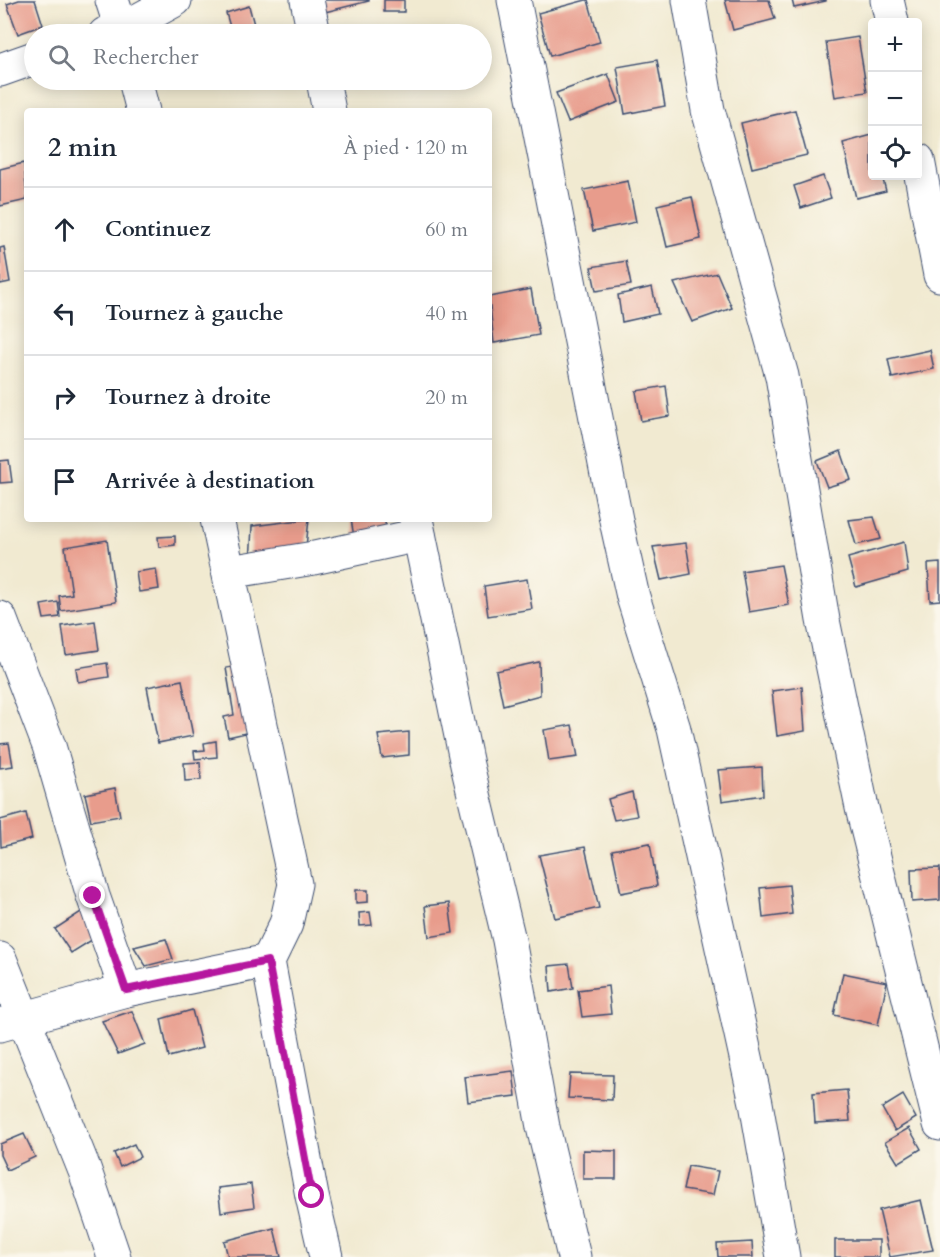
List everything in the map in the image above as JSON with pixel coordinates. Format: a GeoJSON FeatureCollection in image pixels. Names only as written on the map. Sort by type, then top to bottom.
{"type":"FeatureCollection","features":[{"type":"Feature","properties":{"kind":"street"},"geometry":{"type":"LineString","coordinates":[[116,24],[175,0]]}},
{"type":"Feature","properties":{"kind":"street"},"geometry":{"type":"LineString","coordinates":[[307,0],[312,24]]}},
{"type":"Feature","properties":{"kind":"street"},"geometry":{"type":"LineString","coordinates":[[514,0],[617,525],[633,597],[675,729],[756,1102],[783,1257]]}},
{"type":"Feature","properties":{"kind":"street"},"geometry":{"type":"LineString","coordinates":[[689,0],[708,110],[782,376],[824,620],[862,808],[940,1124]]}},
{"type":"Feature","properties":{"kind":"street"},"geometry":{"type":"LineString","coordinates":[[887,0],[891,18]]}},
{"type":"Feature","properties":{"kind":"street"},"geometry":{"type":"LineString","coordinates":[[0,70],[24,62]]}},
{"type":"Feature","properties":{"kind":"street"},"geometry":{"type":"LineString","coordinates":[[138,90],[142,108]]}},
{"type":"Feature","properties":{"kind":"street"},"geometry":{"type":"LineString","coordinates":[[325,90],[328,108]]}},
{"type":"Feature","properties":{"kind":"street"},"geometry":{"type":"LineString","coordinates":[[922,180],[940,275]]}},
{"type":"Feature","properties":{"kind":"street"},"geometry":{"type":"LineString","coordinates":[[218,522],[295,884],[286,924],[268,961],[312,1196],[326,1257]]}},
{"type":"Feature","properties":{"kind":"street"},"geometry":{"type":"LineString","coordinates":[[229,572],[314,558],[417,527],[467,765],[509,940],[543,1127],[574,1257]]}},
{"type":"Feature","properties":{"kind":"street"},"geometry":{"type":"LineString","coordinates":[[0,618],[49,746],[93,896],[126,990]]}},
{"type":"Feature","properties":{"kind":"street"},"geometry":{"type":"LineString","coordinates":[[0,959],[13,1021],[85,1172],[114,1257]]}},
{"type":"Feature","properties":{"kind":"street"},"geometry":{"type":"LineString","coordinates":[[13,1021],[126,990],[268,961]]}},
{"type":"Feature","properties":{"kind":"building"},"geometry":{"type":"Polygon","coordinates":[[[19,0],[35,0],[43,24],[24,24],[24,32],[18,34],[7,4],[19,0]]]}},
{"type":"Feature","properties":{"kind":"building"},"geometry":{"type":"Polygon","coordinates":[[[314,0],[369,0],[369,1],[317,14],[314,0]]]}},
{"type":"Feature","properties":{"kind":"building"},"geometry":{"type":"Polygon","coordinates":[[[384,0],[404,0],[404,12],[384,12],[384,0]]]}},
{"type":"Feature","properties":{"kind":"building"},"geometry":{"type":"Polygon","coordinates":[[[588,0],[600,42],[550,56],[538,13],[588,0]]]}},
{"type":"Feature","properties":{"kind":"building"},"geometry":{"type":"Polygon","coordinates":[[[725,0],[769,0],[775,19],[733,30],[725,0]]]}},
{"type":"Feature","properties":{"kind":"building"},"geometry":{"type":"Polygon","coordinates":[[[792,0],[826,0],[826,1],[794,8],[792,0]]]}},
{"type":"Feature","properties":{"kind":"building"},"geometry":{"type":"Polygon","coordinates":[[[249,6],[254,24],[229,24],[226,13],[249,6]]]}},
{"type":"Feature","properties":{"kind":"building"},"geometry":{"type":"Polygon","coordinates":[[[858,37],[867,92],[835,97],[826,42],[858,37]]]}},
{"type":"Feature","properties":{"kind":"building"},"geometry":{"type":"Polygon","coordinates":[[[657,60],[665,106],[625,114],[617,67],[657,60]]]}},
{"type":"Feature","properties":{"kind":"building"},"geometry":{"type":"Polygon","coordinates":[[[608,74],[619,102],[568,122],[556,93],[608,74]]]}},
{"type":"Feature","properties":{"kind":"building"},"geometry":{"type":"Polygon","coordinates":[[[795,110],[807,155],[752,168],[741,123],[795,110]]]}},
{"type":"Feature","properties":{"kind":"building"},"geometry":{"type":"Polygon","coordinates":[[[868,136],[868,180],[883,180],[886,191],[856,198],[843,143],[868,136]]]}},
{"type":"Feature","properties":{"kind":"building"},"geometry":{"type":"Polygon","coordinates":[[[24,163],[24,201],[0,206],[0,169],[24,163]]]}},
{"type":"Feature","properties":{"kind":"building"},"geometry":{"type":"Polygon","coordinates":[[[823,176],[831,198],[801,208],[794,186],[823,176]]]}},
{"type":"Feature","properties":{"kind":"building"},"geometry":{"type":"Polygon","coordinates":[[[628,181],[636,222],[593,231],[584,190],[628,181]]]}},
{"type":"Feature","properties":{"kind":"building"},"geometry":{"type":"Polygon","coordinates":[[[692,197],[701,239],[667,247],[657,205],[692,197]]]}},
{"type":"Feature","properties":{"kind":"building"},"geometry":{"type":"Polygon","coordinates":[[[4,247],[10,282],[0,284],[0,248],[4,247]]]}},
{"type":"Feature","properties":{"kind":"building"},"geometry":{"type":"Polygon","coordinates":[[[626,261],[631,285],[596,291],[591,267],[626,261]]]}},
{"type":"Feature","properties":{"kind":"building"},"geometry":{"type":"Polygon","coordinates":[[[717,273],[732,308],[692,322],[674,283],[717,273]]]}},
{"type":"Feature","properties":{"kind":"building"},"geometry":{"type":"Polygon","coordinates":[[[652,287],[658,314],[622,322],[618,295],[652,287]]]}},
{"type":"Feature","properties":{"kind":"building"},"geometry":{"type":"Polygon","coordinates":[[[531,289],[539,335],[494,343],[492,296],[531,289]]]}},
{"type":"Feature","properties":{"kind":"building"},"geometry":{"type":"Polygon","coordinates":[[[930,350],[934,369],[892,378],[888,359],[930,350]]]}},
{"type":"Feature","properties":{"kind":"building"},"geometry":{"type":"Polygon","coordinates":[[[666,386],[670,416],[641,421],[636,391],[666,386]]]}},
{"type":"Feature","properties":{"kind":"building"},"geometry":{"type":"Polygon","coordinates":[[[841,451],[851,480],[827,487],[817,461],[841,451]]]}},
{"type":"Feature","properties":{"kind":"building"},"geometry":{"type":"Polygon","coordinates":[[[9,460],[12,482],[0,483],[0,461],[9,460]]]}},
{"type":"Feature","properties":{"kind":"building"},"geometry":{"type":"Polygon","coordinates":[[[874,517],[881,539],[856,545],[849,520],[874,517]]]}},
{"type":"Feature","properties":{"kind":"building"},"geometry":{"type":"Polygon","coordinates":[[[309,522],[305,556],[250,564],[252,526],[309,522]]]}},
{"type":"Feature","properties":{"kind":"building"},"geometry":{"type":"Polygon","coordinates":[[[352,522],[385,522],[387,530],[354,537],[352,522]]]}},
{"type":"Feature","properties":{"kind":"building"},"geometry":{"type":"Polygon","coordinates":[[[175,536],[175,545],[159,547],[158,537],[175,536]]]}},
{"type":"Feature","properties":{"kind":"building"},"geometry":{"type":"Polygon","coordinates":[[[107,540],[116,602],[61,611],[59,596],[72,594],[65,547],[107,540]]]}},
{"type":"Feature","properties":{"kind":"building"},"geometry":{"type":"Polygon","coordinates":[[[904,542],[908,572],[856,587],[848,558],[904,542]]]}},
{"type":"Feature","properties":{"kind":"building"},"geometry":{"type":"Polygon","coordinates":[[[686,543],[691,574],[661,580],[653,547],[686,543]]]}},
{"type":"Feature","properties":{"kind":"building"},"geometry":{"type":"Polygon","coordinates":[[[940,563],[940,600],[930,601],[928,564],[940,563]]]}},
{"type":"Feature","properties":{"kind":"building"},"geometry":{"type":"Polygon","coordinates":[[[781,565],[789,605],[749,612],[742,571],[781,565]]]}},
{"type":"Feature","properties":{"kind":"building"},"geometry":{"type":"Polygon","coordinates":[[[156,569],[159,589],[139,592],[136,572],[156,569]]]}},
{"type":"Feature","properties":{"kind":"building"},"geometry":{"type":"Polygon","coordinates":[[[527,579],[532,609],[488,616],[484,586],[527,579]]]}},
{"type":"Feature","properties":{"kind":"building"},"geometry":{"type":"Polygon","coordinates":[[[58,602],[60,617],[44,619],[41,605],[58,602]]]}},
{"type":"Feature","properties":{"kind":"building"},"geometry":{"type":"Polygon","coordinates":[[[95,621],[99,650],[66,655],[62,626],[95,621]]]}},
{"type":"Feature","properties":{"kind":"building"},"geometry":{"type":"Polygon","coordinates":[[[539,662],[540,695],[503,705],[496,671],[539,662]]]}},
{"type":"Feature","properties":{"kind":"building"},"geometry":{"type":"Polygon","coordinates":[[[107,663],[109,677],[78,682],[76,668],[107,663]]]}},
{"type":"Feature","properties":{"kind":"building"},"geometry":{"type":"Polygon","coordinates":[[[238,666],[250,732],[228,737],[224,717],[234,715],[226,668],[238,666]]]}},
{"type":"Feature","properties":{"kind":"building"},"geometry":{"type":"Polygon","coordinates":[[[182,680],[193,736],[158,743],[147,687],[182,680]]]}},
{"type":"Feature","properties":{"kind":"building"},"geometry":{"type":"Polygon","coordinates":[[[802,687],[805,731],[777,736],[772,691],[802,687]]]}},
{"type":"Feature","properties":{"kind":"building"},"geometry":{"type":"Polygon","coordinates":[[[572,725],[578,757],[549,761],[544,730],[572,725]]]}},
{"type":"Feature","properties":{"kind":"building"},"geometry":{"type":"Polygon","coordinates":[[[409,732],[409,755],[382,758],[378,735],[409,732]]]}},
{"type":"Feature","properties":{"kind":"building"},"geometry":{"type":"Polygon","coordinates":[[[216,741],[217,757],[195,759],[194,751],[205,750],[204,743],[216,741]]]}},
{"type":"Feature","properties":{"kind":"building"},"geometry":{"type":"Polygon","coordinates":[[[9,743],[13,766],[0,768],[0,744],[9,743]]]}},
{"type":"Feature","properties":{"kind":"building"},"geometry":{"type":"Polygon","coordinates":[[[200,762],[201,780],[185,781],[184,763],[200,762]]]}},
{"type":"Feature","properties":{"kind":"building"},"geometry":{"type":"Polygon","coordinates":[[[762,767],[763,795],[722,801],[718,770],[762,767]]]}},
{"type":"Feature","properties":{"kind":"building"},"geometry":{"type":"Polygon","coordinates":[[[115,788],[120,816],[91,821],[85,794],[115,788]]]}},
{"type":"Feature","properties":{"kind":"building"},"geometry":{"type":"Polygon","coordinates":[[[632,792],[637,816],[614,820],[608,799],[632,792]]]}},
{"type":"Feature","properties":{"kind":"building"},"geometry":{"type":"Polygon","coordinates":[[[26,813],[32,839],[1,847],[0,820],[26,813]]]}},
{"type":"Feature","properties":{"kind":"building"},"geometry":{"type":"Polygon","coordinates":[[[650,843],[657,886],[621,893],[612,850],[650,843]]]}},
{"type":"Feature","properties":{"kind":"building"},"geometry":{"type":"Polygon","coordinates":[[[585,847],[599,908],[555,918],[539,855],[585,847]]]}},
{"type":"Feature","properties":{"kind":"building"},"geometry":{"type":"Polygon","coordinates":[[[940,868],[940,900],[912,902],[911,869],[940,868]]]}},
{"type":"Feature","properties":{"kind":"building"},"geometry":{"type":"Polygon","coordinates":[[[789,885],[792,914],[763,918],[760,888],[789,885]]]}},
{"type":"Feature","properties":{"kind":"building"},"geometry":{"type":"Polygon","coordinates":[[[356,890],[368,890],[368,902],[356,903],[356,890]]]}},
{"type":"Feature","properties":{"kind":"building"},"geometry":{"type":"Polygon","coordinates":[[[449,903],[453,933],[429,937],[425,906],[449,903]]]}},
{"type":"Feature","properties":{"kind":"building"},"geometry":{"type":"Polygon","coordinates":[[[87,908],[103,933],[71,953],[55,929],[87,908]]]}},
{"type":"Feature","properties":{"kind":"building"},"geometry":{"type":"Polygon","coordinates":[[[370,912],[372,925],[360,926],[359,913],[370,912]]]}},
{"type":"Feature","properties":{"kind":"building"},"geometry":{"type":"Polygon","coordinates":[[[166,939],[173,959],[146,966],[134,947],[166,939]]]}},
{"type":"Feature","properties":{"kind":"building"},"geometry":{"type":"Polygon","coordinates":[[[569,964],[573,988],[551,992],[549,966],[569,964]]]}},
{"type":"Feature","properties":{"kind":"building"},"geometry":{"type":"Polygon","coordinates":[[[843,973],[887,982],[878,1025],[834,1015],[843,973]]]}},
{"type":"Feature","properties":{"kind":"building"},"geometry":{"type":"Polygon","coordinates":[[[608,986],[611,1014],[582,1017],[578,990],[608,986]]]}},
{"type":"Feature","properties":{"kind":"building"},"geometry":{"type":"Polygon","coordinates":[[[192,1010],[202,1048],[169,1057],[161,1019],[192,1010]]]}},
{"type":"Feature","properties":{"kind":"building"},"geometry":{"type":"Polygon","coordinates":[[[132,1011],[145,1044],[118,1054],[102,1021],[132,1011]]]}},
{"type":"Feature","properties":{"kind":"building"},"geometry":{"type":"Polygon","coordinates":[[[513,1071],[516,1096],[468,1102],[465,1077],[513,1071]]]}},
{"type":"Feature","properties":{"kind":"building"},"geometry":{"type":"Polygon","coordinates":[[[570,1074],[613,1075],[612,1100],[568,1098],[570,1074]]]}},
{"type":"Feature","properties":{"kind":"building"},"geometry":{"type":"Polygon","coordinates":[[[847,1090],[850,1121],[815,1123],[813,1093],[847,1090]]]}},
{"type":"Feature","properties":{"kind":"building"},"geometry":{"type":"Polygon","coordinates":[[[903,1095],[916,1118],[895,1131],[882,1108],[903,1095]]]}},
{"type":"Feature","properties":{"kind":"building"},"geometry":{"type":"Polygon","coordinates":[[[909,1128],[921,1149],[898,1163],[885,1142],[909,1128]]]}},
{"type":"Feature","properties":{"kind":"building"},"geometry":{"type":"Polygon","coordinates":[[[24,1134],[35,1157],[7,1170],[0,1155],[0,1144],[24,1134]]]}},
{"type":"Feature","properties":{"kind":"building"},"geometry":{"type":"Polygon","coordinates":[[[134,1144],[140,1157],[120,1167],[114,1153],[134,1144]]]}},
{"type":"Feature","properties":{"kind":"building"},"geometry":{"type":"Polygon","coordinates":[[[583,1150],[616,1151],[616,1179],[583,1179],[583,1150]]]}},
{"type":"Feature","properties":{"kind":"building"},"geometry":{"type":"Polygon","coordinates":[[[688,1166],[718,1171],[713,1195],[683,1190],[688,1166]]]}},
{"type":"Feature","properties":{"kind":"building"},"geometry":{"type":"Polygon","coordinates":[[[251,1184],[254,1207],[221,1212],[218,1188],[251,1184]]]}},
{"type":"Feature","properties":{"kind":"building"},"geometry":{"type":"Polygon","coordinates":[[[921,1200],[933,1250],[890,1257],[879,1210],[921,1200]]]}},
{"type":"Feature","properties":{"kind":"building"},"geometry":{"type":"Polygon","coordinates":[[[274,1228],[281,1257],[228,1257],[224,1241],[274,1228]]]}},
{"type":"Feature","properties":{"kind":"building"},"geometry":{"type":"Polygon","coordinates":[[[835,1240],[879,1240],[879,1257],[835,1257],[835,1240]]]}},
{"type":"Feature","properties":{"kind":"building"},"geometry":{"type":"Polygon","coordinates":[[[752,1242],[753,1257],[718,1257],[717,1244],[752,1242]]]}},
{"type":"Feature","properties":{"kind":"route"},"geometry":{"type":"LineString","coordinates":[[93,896],[126,990],[268,961],[312,1196]]}}]}
